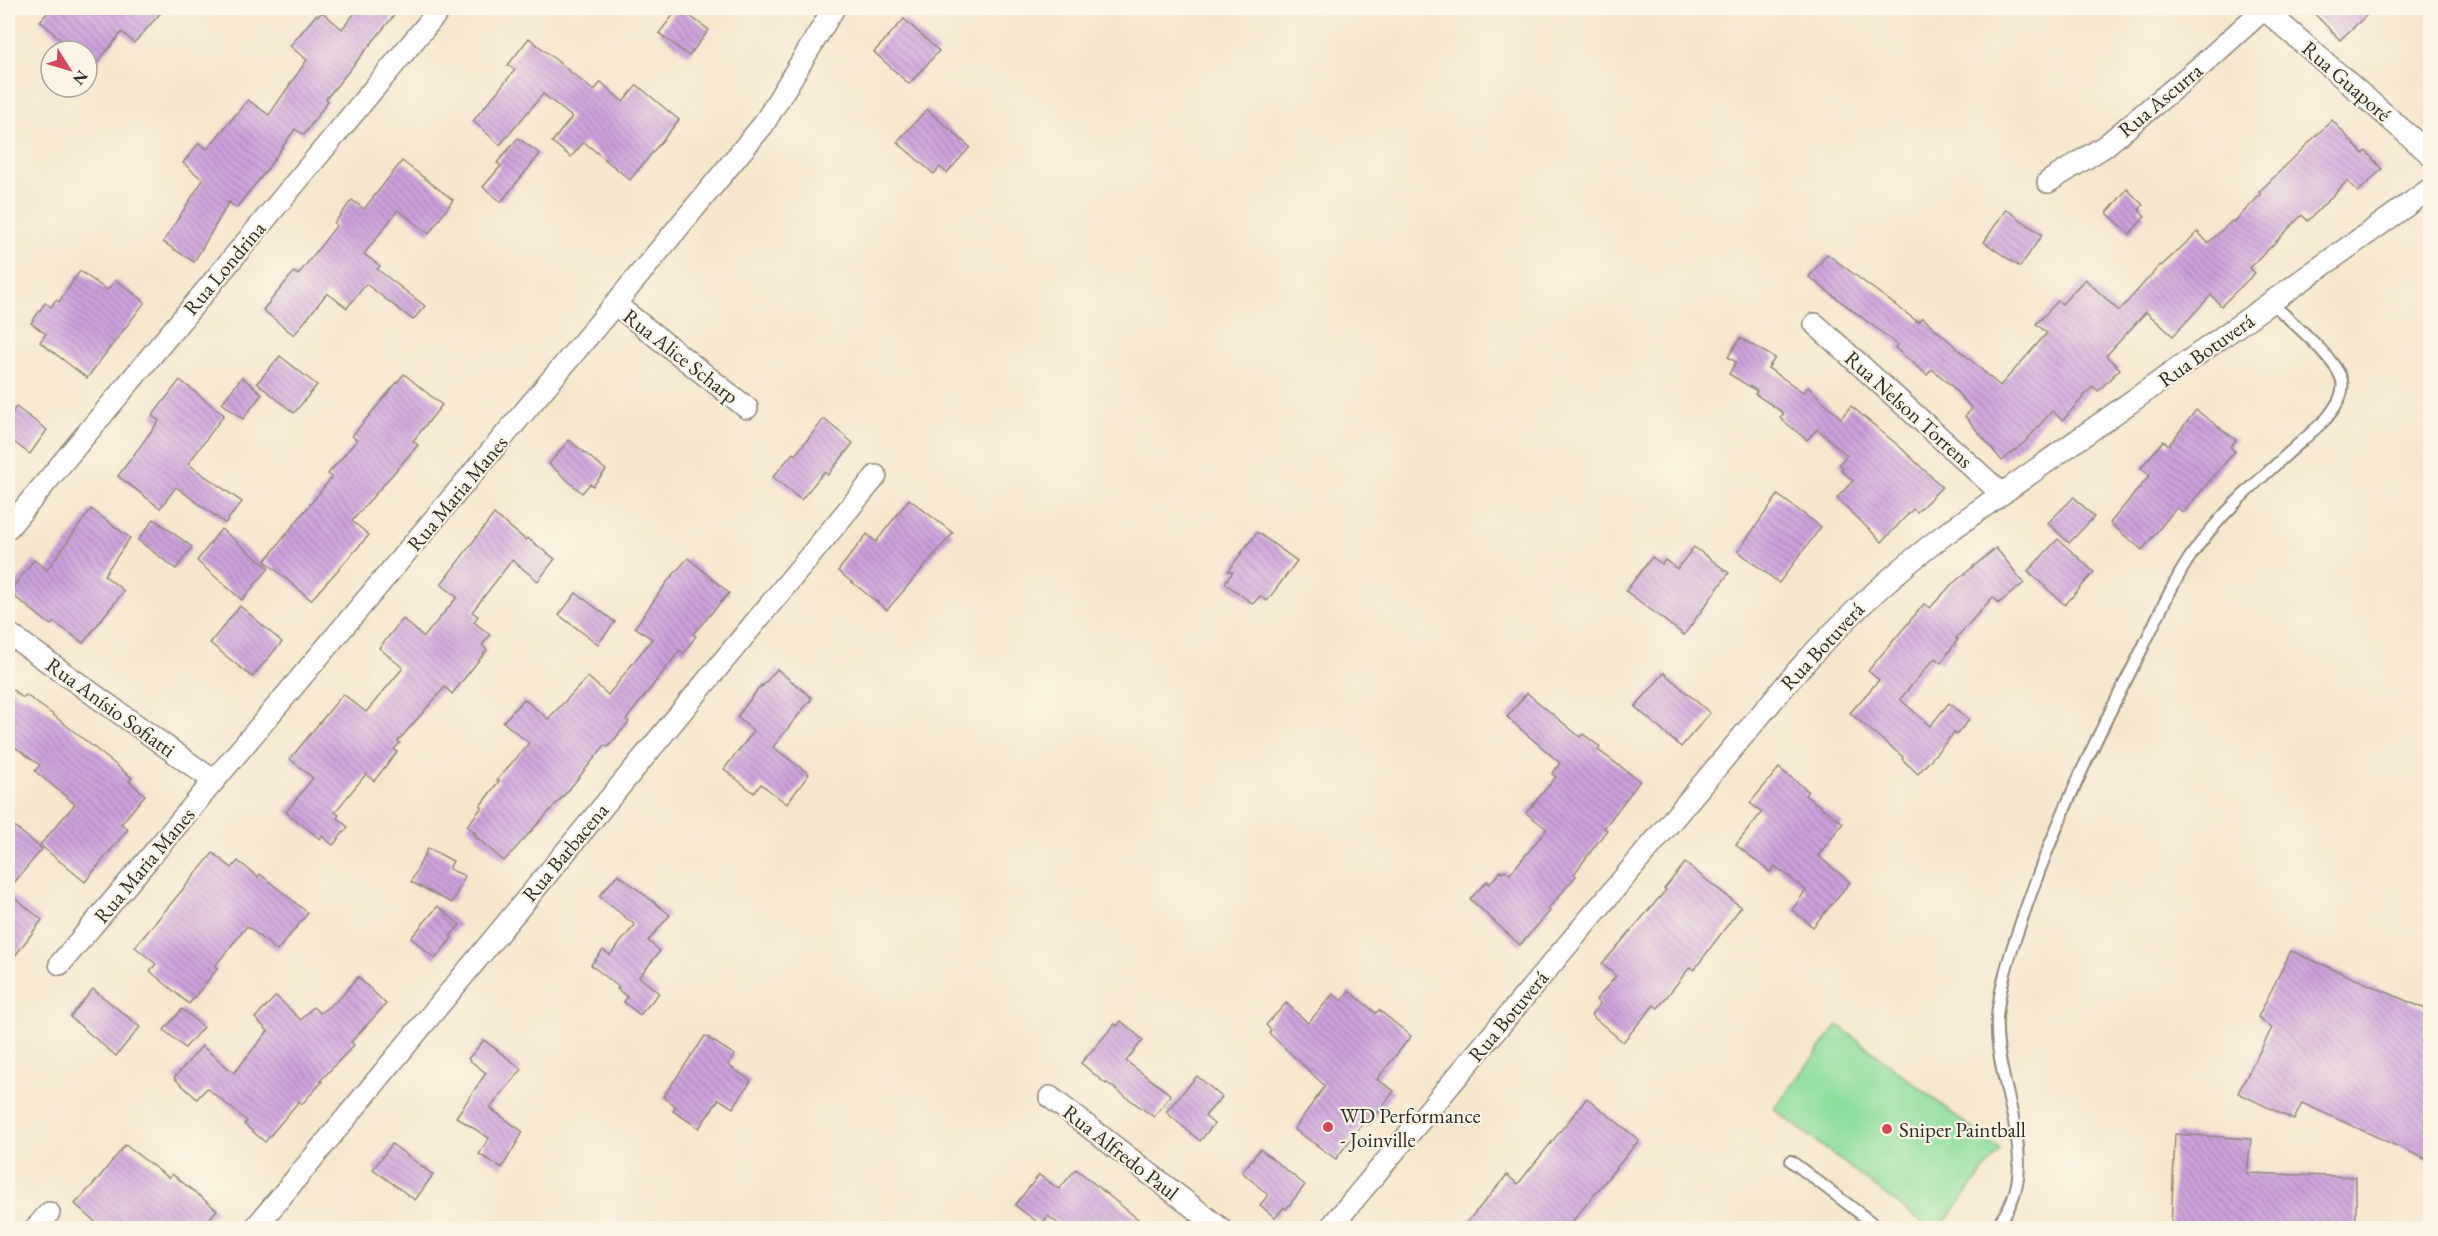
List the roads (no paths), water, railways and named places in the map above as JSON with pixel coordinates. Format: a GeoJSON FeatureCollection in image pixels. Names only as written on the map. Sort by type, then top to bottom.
{"type":"FeatureCollection","features":[{"type":"Feature","properties":{"kind":"street","name":"Rua Londrina"},"geometry":{"type":"LineString","coordinates":[[8,528],[441,8]]}},
{"type":"Feature","properties":{"kind":"street","name":"Rua Maria Manes"},"geometry":{"type":"LineString","coordinates":[[60,964],[763,125],[834,8]]}},
{"type":"Feature","properties":{"kind":"street","name":"Rua Guaporé"},"geometry":{"type":"LineString","coordinates":[[2264,8],[2430,154]]}},
{"type":"Feature","properties":{"kind":"street","name":"Rua Ascurra"},"geometry":{"type":"LineString","coordinates":[[2048,183],[2105,146],[2202,65],[2264,8]]}},
{"type":"Feature","properties":{"kind":"street","name":"Rua Botuverá"},"geometry":{"type":"LineString","coordinates":[[1330,1228],[1839,624],[1908,562],[2430,189]]}},
{"type":"Feature","properties":{"kind":"street","name":"Rua Alice Scharp"},"geometry":{"type":"LineString","coordinates":[[615,304],[747,408]]}},
{"type":"Feature","properties":{"kind":"street","name":"Rua Nelson Torrens"},"geometry":{"type":"LineString","coordinates":[[1815,324],[2002,494]]}},
{"type":"Feature","properties":{"kind":"street","name":"Rua Barbacena"},"geometry":{"type":"LineString","coordinates":[[255,1228],[876,476]]}},
{"type":"Feature","properties":{"kind":"street","name":"Rua Anísio Sofiatti"},"geometry":{"type":"LineString","coordinates":[[8,633],[214,781]]}},
{"type":"Feature","properties":{"kind":"street","name":"Rua Alfredo Paul"},"geometry":{"type":"LineString","coordinates":[[1050,1098],[1220,1228]]}},
{"type":"Feature","properties":{"kind":"lane"},"geometry":{"type":"LineString","coordinates":[[1994,1228],[2005,1217],[2019,1183],[2019,1150],[1997,1052],[1997,1009],[2011,952],[2046,852],[2088,753],[2188,560],[2220,520],[2326,419],[2338,404],[2342,381],[2329,359],[2272,303]]}},
{"type":"Feature","properties":{"kind":"lane"},"geometry":{"type":"LineString","coordinates":[[1791,1161],[1879,1228]]}},
{"type":"Feature","properties":{"kind":"place","name":"WD Performance - Joinville"},"geometry":{"type":"Point","coordinates":[1328,1127]}},
{"type":"Feature","properties":{"kind":"place","name":"Sniper Paintball"},"geometry":{"type":"Point","coordinates":[1887,1129]}}]}
